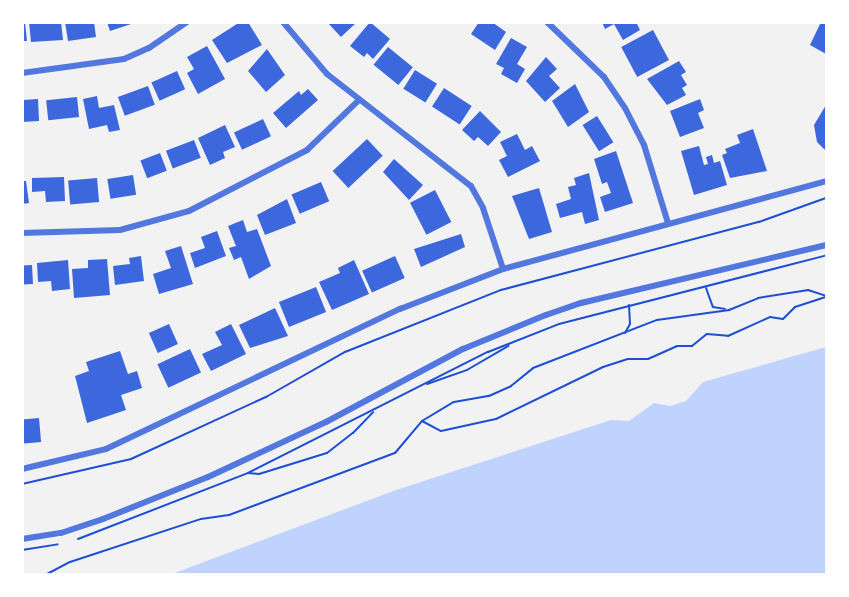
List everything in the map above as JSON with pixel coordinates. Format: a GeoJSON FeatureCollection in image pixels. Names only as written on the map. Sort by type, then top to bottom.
{"type":"FeatureCollection","features":[{"type":"Feature","properties":{"kind":"street"},"geometry":{"type":"LineString","coordinates":[[22,73],[124,59],[149,48],[187,22]]}},
{"type":"Feature","properties":{"kind":"street"},"geometry":{"type":"LineString","coordinates":[[283,22],[327,74],[471,186],[483,208],[502,269]]}},
{"type":"Feature","properties":{"kind":"street"},"geometry":{"type":"LineString","coordinates":[[547,22],[604,77],[625,108],[644,145],[668,223]]}},
{"type":"Feature","properties":{"kind":"street"},"geometry":{"type":"LineString","coordinates":[[22,233],[120,230],[189,211],[308,150],[359,100]]}},
{"type":"Feature","properties":{"kind":"street"},"geometry":{"type":"LineString","coordinates":[[22,469],[106,449],[400,309],[502,269],[826,181]]}},
{"type":"Feature","properties":{"kind":"street"},"geometry":{"type":"LineString","coordinates":[[22,539],[72,530],[208,477],[307,431],[463,349],[546,315],[826,245]]}},
{"type":"Feature","properties":{"kind":"path"},"geometry":{"type":"LineString","coordinates":[[22,484],[71,476],[131,459],[195,426],[266,397],[345,352],[501,290],[759,222],[826,198]]}},
{"type":"Feature","properties":{"kind":"path"},"geometry":{"type":"LineString","coordinates":[[375,410],[354,433],[327,453],[267,472],[248,473],[423,384],[559,324],[826,256]]}},
{"type":"Feature","properties":{"kind":"path"},"geometry":{"type":"LineString","coordinates":[[706,288],[713,306],[729,310]]}},
{"type":"Feature","properties":{"kind":"path"},"geometry":{"type":"LineString","coordinates":[[47,574],[70,562],[201,519],[229,515],[395,453],[422,421],[454,402],[489,396],[511,386],[533,368],[657,320],[729,310],[758,298],[808,290],[826,296]]}},
{"type":"Feature","properties":{"kind":"path"},"geometry":{"type":"LineString","coordinates":[[422,421],[441,431],[496,419],[603,367],[628,359],[648,359],[677,346],[692,346],[707,334],[728,336],[770,316],[783,319],[795,307],[826,296]]}},
{"type":"Feature","properties":{"kind":"path"},"geometry":{"type":"LineString","coordinates":[[626,333],[630,324],[629,305]]}},
{"type":"Feature","properties":{"kind":"path"},"geometry":{"type":"LineString","coordinates":[[423,384],[467,370],[510,344]]}},
{"type":"Feature","properties":{"kind":"water"},"geometry":{"type":"Polygon","coordinates":[[[826,347],[826,574],[172,574],[396,490],[611,420],[629,421],[654,403],[670,406],[686,401],[703,382],[826,347]]]}},
{"type":"Feature","properties":{"kind":"building"},"geometry":{"type":"Polygon","coordinates":[[[22,22],[25,22],[27,41],[22,41],[22,22]]]}},
{"type":"Feature","properties":{"kind":"building"},"geometry":{"type":"Polygon","coordinates":[[[29,22],[61,22],[63,40],[31,42],[29,22]]]}},
{"type":"Feature","properties":{"kind":"building"},"geometry":{"type":"Polygon","coordinates":[[[65,22],[94,22],[96,37],[68,41],[65,22]]]}},
{"type":"Feature","properties":{"kind":"building"},"geometry":{"type":"Polygon","coordinates":[[[107,22],[134,22],[134,23],[110,31],[107,22]]]}},
{"type":"Feature","properties":{"kind":"building"},"geometry":{"type":"Polygon","coordinates":[[[240,22],[248,22],[262,45],[227,63],[212,40],[240,22]]]}},
{"type":"Feature","properties":{"kind":"building"},"geometry":{"type":"Polygon","coordinates":[[[327,22],[357,22],[341,37],[327,22]]]}},
{"type":"Feature","properties":{"kind":"building"},"geometry":{"type":"Polygon","coordinates":[[[370,22],[390,39],[373,59],[367,53],[364,57],[350,46],[370,22]]]}},
{"type":"Feature","properties":{"kind":"building"},"geometry":{"type":"Polygon","coordinates":[[[479,22],[492,22],[506,32],[495,50],[471,34],[479,22]]]}},
{"type":"Feature","properties":{"kind":"building"},"geometry":{"type":"Polygon","coordinates":[[[602,22],[636,22],[640,30],[623,40],[614,24],[605,29],[602,22]]]}},
{"type":"Feature","properties":{"kind":"building"},"geometry":{"type":"Polygon","coordinates":[[[821,22],[826,22],[826,54],[810,45],[821,22]]]}},
{"type":"Feature","properties":{"kind":"building"},"geometry":{"type":"Polygon","coordinates":[[[653,30],[669,60],[637,77],[621,47],[653,30]]]}},
{"type":"Feature","properties":{"kind":"building"},"geometry":{"type":"Polygon","coordinates":[[[511,38],[527,47],[517,64],[525,69],[517,83],[501,74],[504,68],[496,64],[511,38]]]}},
{"type":"Feature","properties":{"kind":"building"},"geometry":{"type":"Polygon","coordinates":[[[207,46],[225,79],[198,94],[187,73],[194,69],[187,57],[207,46]]]}},
{"type":"Feature","properties":{"kind":"building"},"geometry":{"type":"Polygon","coordinates":[[[388,47],[413,67],[398,85],[374,65],[388,47]]]}},
{"type":"Feature","properties":{"kind":"building"},"geometry":{"type":"Polygon","coordinates":[[[267,49],[285,75],[266,92],[248,71],[267,49]]]}},
{"type":"Feature","properties":{"kind":"building"},"geometry":{"type":"Polygon","coordinates":[[[546,57],[557,69],[549,76],[560,88],[545,102],[526,81],[546,57]]]}},
{"type":"Feature","properties":{"kind":"building"},"geometry":{"type":"Polygon","coordinates":[[[679,61],[686,72],[681,75],[687,85],[682,88],[686,95],[667,105],[647,79],[679,61]]]}},
{"type":"Feature","properties":{"kind":"building"},"geometry":{"type":"Polygon","coordinates":[[[415,70],[437,84],[425,102],[403,89],[415,70]]]}},
{"type":"Feature","properties":{"kind":"building"},"geometry":{"type":"Polygon","coordinates":[[[177,71],[185,89],[160,101],[151,82],[177,71]]]}},
{"type":"Feature","properties":{"kind":"building"},"geometry":{"type":"Polygon","coordinates":[[[575,84],[589,112],[568,127],[552,101],[575,84]]]}},
{"type":"Feature","properties":{"kind":"building"},"geometry":{"type":"Polygon","coordinates":[[[148,86],[155,105],[125,116],[118,97],[148,86]]]}},
{"type":"Feature","properties":{"kind":"building"},"geometry":{"type":"Polygon","coordinates":[[[444,88],[472,106],[460,124],[432,106],[444,88]]]}},
{"type":"Feature","properties":{"kind":"building"},"geometry":{"type":"Polygon","coordinates":[[[308,89],[318,100],[286,128],[273,113],[299,91],[301,95],[308,89]]]}},
{"type":"Feature","properties":{"kind":"building"},"geometry":{"type":"Polygon","coordinates":[[[97,96],[99,108],[114,105],[120,130],[109,132],[107,125],[89,129],[83,99],[97,96]]]}},
{"type":"Feature","properties":{"kind":"building"},"geometry":{"type":"Polygon","coordinates":[[[77,97],[79,117],[48,120],[46,100],[77,97]]]}},
{"type":"Feature","properties":{"kind":"building"},"geometry":{"type":"Polygon","coordinates":[[[38,99],[39,121],[22,122],[23,100],[38,99]]]}},
{"type":"Feature","properties":{"kind":"building"},"geometry":{"type":"Polygon","coordinates":[[[700,99],[704,110],[698,113],[704,128],[680,137],[670,111],[700,99]]]}},
{"type":"Feature","properties":{"kind":"building"},"geometry":{"type":"Polygon","coordinates":[[[826,105],[826,151],[817,142],[814,125],[826,105]]]}},
{"type":"Feature","properties":{"kind":"building"},"geometry":{"type":"Polygon","coordinates":[[[480,111],[501,132],[488,146],[478,137],[474,141],[462,130],[480,111]]]}},
{"type":"Feature","properties":{"kind":"building"},"geometry":{"type":"Polygon","coordinates":[[[597,116],[613,142],[599,151],[583,125],[597,116]]]}},
{"type":"Feature","properties":{"kind":"building"},"geometry":{"type":"Polygon","coordinates":[[[263,119],[271,136],[242,150],[234,133],[263,119]]]}},
{"type":"Feature","properties":{"kind":"building"},"geometry":{"type":"Polygon","coordinates":[[[225,125],[235,147],[223,152],[225,158],[210,165],[198,138],[225,125]]]}},
{"type":"Feature","properties":{"kind":"building"},"geometry":{"type":"Polygon","coordinates":[[[753,129],[767,171],[730,178],[722,155],[727,153],[725,149],[740,143],[737,135],[753,129]]]}},
{"type":"Feature","properties":{"kind":"building"},"geometry":{"type":"Polygon","coordinates":[[[517,134],[525,150],[532,146],[540,161],[508,177],[499,160],[507,156],[500,142],[517,134]]]}},
{"type":"Feature","properties":{"kind":"building"},"geometry":{"type":"Polygon","coordinates":[[[367,139],[383,156],[348,188],[333,171],[367,139]]]}},
{"type":"Feature","properties":{"kind":"building"},"geometry":{"type":"Polygon","coordinates":[[[194,140],[201,158],[173,168],[166,151],[194,140]]]}},
{"type":"Feature","properties":{"kind":"building"},"geometry":{"type":"Polygon","coordinates":[[[699,146],[704,165],[708,164],[706,157],[712,155],[714,163],[720,161],[727,185],[694,195],[681,151],[699,146]]]}},
{"type":"Feature","properties":{"kind":"building"},"geometry":{"type":"Polygon","coordinates":[[[616,151],[633,203],[605,212],[600,197],[611,193],[607,182],[602,184],[594,159],[616,151]]]}},
{"type":"Feature","properties":{"kind":"building"},"geometry":{"type":"Polygon","coordinates":[[[160,153],[167,171],[147,178],[140,161],[160,153]]]}},
{"type":"Feature","properties":{"kind":"building"},"geometry":{"type":"Polygon","coordinates":[[[394,159],[423,185],[409,200],[383,172],[394,159]]]}},
{"type":"Feature","properties":{"kind":"building"},"geometry":{"type":"Polygon","coordinates":[[[589,173],[599,220],[585,224],[582,212],[560,218],[556,204],[571,199],[568,187],[576,185],[574,178],[589,173]]]}},
{"type":"Feature","properties":{"kind":"building"},"geometry":{"type":"Polygon","coordinates":[[[133,175],[136,195],[110,199],[107,179],[133,175]]]}},
{"type":"Feature","properties":{"kind":"building"},"geometry":{"type":"Polygon","coordinates":[[[64,177],[65,201],[46,202],[45,191],[32,192],[32,178],[64,177]]]}},
{"type":"Feature","properties":{"kind":"building"},"geometry":{"type":"Polygon","coordinates":[[[97,178],[99,202],[70,204],[68,181],[97,178]]]}},
{"type":"Feature","properties":{"kind":"building"},"geometry":{"type":"Polygon","coordinates":[[[22,181],[26,181],[29,203],[22,204],[22,181]]]}},
{"type":"Feature","properties":{"kind":"building"},"geometry":{"type":"Polygon","coordinates":[[[321,182],[329,201],[300,214],[292,195],[321,182]]]}},
{"type":"Feature","properties":{"kind":"building"},"geometry":{"type":"Polygon","coordinates":[[[539,188],[552,232],[529,239],[512,196],[539,188]]]}},
{"type":"Feature","properties":{"kind":"building"},"geometry":{"type":"Polygon","coordinates":[[[435,190],[451,222],[426,235],[410,203],[435,190]]]}},
{"type":"Feature","properties":{"kind":"building"},"geometry":{"type":"Polygon","coordinates":[[[287,199],[296,223],[265,235],[257,215],[287,199]]]}},
{"type":"Feature","properties":{"kind":"building"},"geometry":{"type":"Polygon","coordinates":[[[243,220],[247,232],[257,229],[271,266],[249,279],[241,257],[234,260],[229,248],[236,246],[228,226],[243,220]]]}},
{"type":"Feature","properties":{"kind":"building"},"geometry":{"type":"Polygon","coordinates":[[[217,231],[226,256],[195,268],[190,253],[205,248],[201,237],[217,231]]]}},
{"type":"Feature","properties":{"kind":"building"},"geometry":{"type":"Polygon","coordinates":[[[461,234],[465,247],[421,267],[414,249],[461,234]]]}},
{"type":"Feature","properties":{"kind":"building"},"geometry":{"type":"Polygon","coordinates":[[[181,246],[193,284],[159,294],[153,274],[171,268],[165,251],[181,246]]]}},
{"type":"Feature","properties":{"kind":"building"},"geometry":{"type":"Polygon","coordinates":[[[141,256],[144,281],[115,285],[113,266],[130,264],[129,258],[141,256]]]}},
{"type":"Feature","properties":{"kind":"building"},"geometry":{"type":"Polygon","coordinates":[[[395,256],[405,278],[372,293],[362,271],[395,256]]]}},
{"type":"Feature","properties":{"kind":"building"},"geometry":{"type":"Polygon","coordinates":[[[107,259],[110,295],[74,298],[72,269],[88,268],[88,260],[107,259]]]}},
{"type":"Feature","properties":{"kind":"building"},"geometry":{"type":"Polygon","coordinates":[[[68,260],[70,289],[52,291],[51,281],[38,282],[37,263],[68,260]]]}},
{"type":"Feature","properties":{"kind":"building"},"geometry":{"type":"Polygon","coordinates":[[[354,260],[369,294],[332,310],[319,282],[340,273],[338,268],[354,260]]]}},
{"type":"Feature","properties":{"kind":"building"},"geometry":{"type":"Polygon","coordinates":[[[32,265],[33,284],[23,284],[22,266],[32,265]]]}},
{"type":"Feature","properties":{"kind":"building"},"geometry":{"type":"Polygon","coordinates":[[[316,287],[326,312],[289,327],[279,302],[316,287]]]}},
{"type":"Feature","properties":{"kind":"building"},"geometry":{"type":"Polygon","coordinates":[[[275,308],[288,336],[250,348],[239,325],[275,308]]]}},
{"type":"Feature","properties":{"kind":"building"},"geometry":{"type":"Polygon","coordinates":[[[169,324],[178,344],[158,353],[149,333],[169,324]]]}},
{"type":"Feature","properties":{"kind":"building"},"geometry":{"type":"Polygon","coordinates":[[[231,324],[246,354],[211,371],[202,354],[222,345],[215,332],[231,324]]]}},
{"type":"Feature","properties":{"kind":"building"},"geometry":{"type":"Polygon","coordinates":[[[190,349],[201,373],[168,388],[157,364],[190,349]]]}},
{"type":"Feature","properties":{"kind":"building"},"geometry":{"type":"Polygon","coordinates":[[[120,351],[128,374],[137,371],[142,388],[121,395],[126,410],[87,423],[75,376],[89,371],[86,362],[120,351]]]}},
{"type":"Feature","properties":{"kind":"building"},"geometry":{"type":"Polygon","coordinates":[[[39,418],[41,442],[24,443],[22,419],[39,418]]]}}]}
